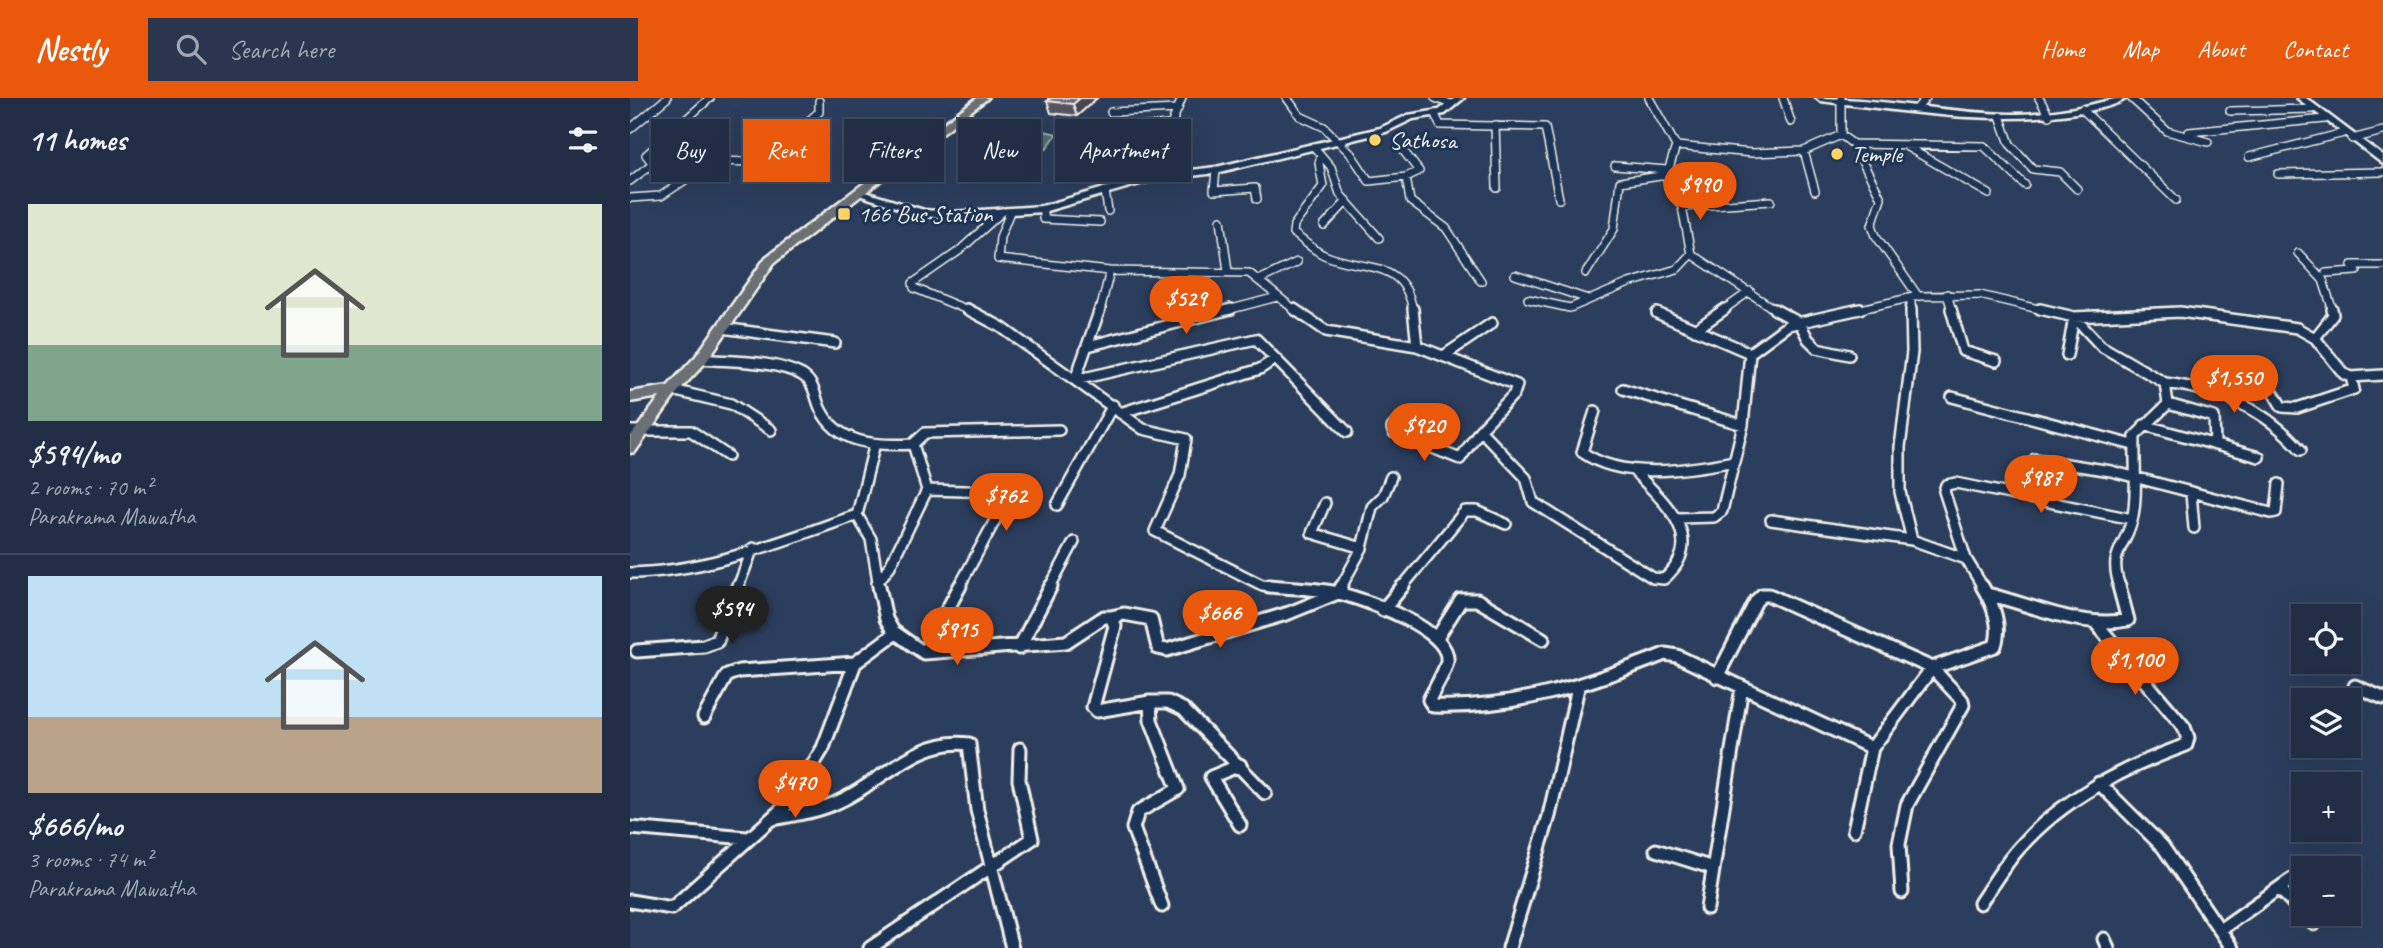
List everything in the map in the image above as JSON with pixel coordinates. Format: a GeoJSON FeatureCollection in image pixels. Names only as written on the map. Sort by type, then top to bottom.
{"type":"FeatureCollection","features":[{"type":"Feature","properties":{"kind":"main road"},"geometry":{"type":"LineString","coordinates":[[630,448],[637,430],[701,359],[770,260],[983,98]]}},
{"type":"Feature","properties":{"kind":"main road"},"geometry":{"type":"LineString","coordinates":[[630,397],[672,390]]}},
{"type":"Feature","properties":{"kind":"street"},"geometry":{"type":"LineString","coordinates":[[630,129],[667,98]]}},
{"type":"Feature","properties":{"kind":"street"},"geometry":{"type":"LineString","coordinates":[[686,119],[710,98]]}},
{"type":"Feature","properties":{"kind":"street"},"geometry":{"type":"LineString","coordinates":[[1174,119],[1182,98]]}},
{"type":"Feature","properties":{"kind":"street"},"geometry":{"type":"LineString","coordinates":[[1287,98],[1300,116],[1324,127],[1351,155],[1369,181],[1406,177],[1419,171],[1402,149]]}},
{"type":"Feature","properties":{"kind":"street"},"geometry":{"type":"LineString","coordinates":[[1435,98],[1456,101]]}},
{"type":"Feature","properties":{"kind":"street"},"geometry":{"type":"LineString","coordinates":[[1528,299],[1570,308],[1588,299],[1677,269],[1683,266],[1691,254],[1682,207],[1668,186],[1667,173],[1676,146],[1649,98]]}},
{"type":"Feature","properties":{"kind":"street"},"geometry":{"type":"LineString","coordinates":[[1783,98],[1791,122]]}},
{"type":"Feature","properties":{"kind":"street"},"geometry":{"type":"LineString","coordinates":[[1820,98],[1864,100],[2000,116],[2049,116],[2123,98]]}},
{"type":"Feature","properties":{"kind":"street"},"geometry":{"type":"LineString","coordinates":[[1917,108],[1926,98]]}},
{"type":"Feature","properties":{"kind":"street"},"geometry":{"type":"LineString","coordinates":[[2039,98],[2049,116]]}},
{"type":"Feature","properties":{"kind":"street"},"geometry":{"type":"LineString","coordinates":[[2131,98],[2167,131],[2208,142]]}},
{"type":"Feature","properties":{"kind":"street"},"geometry":{"type":"LineString","coordinates":[[2301,98],[2383,161]]}},
{"type":"Feature","properties":{"kind":"street"},"geometry":{"type":"LineString","coordinates":[[1841,99],[1841,135]]}},
{"type":"Feature","properties":{"kind":"street"},"geometry":{"type":"LineString","coordinates":[[729,161],[761,162],[818,112],[819,101]]}},
{"type":"Feature","properties":{"kind":"street"},"geometry":{"type":"LineString","coordinates":[[858,192],[923,213],[1043,209],[1149,178],[1216,170],[1383,131],[1411,117],[1435,114],[1456,101]]}},
{"type":"Feature","properties":{"kind":"street"},"geometry":{"type":"LineString","coordinates":[[1111,112],[1178,109]]}},
{"type":"Feature","properties":{"kind":"street"},"geometry":{"type":"LineString","coordinates":[[2082,109],[2176,200]]}},
{"type":"Feature","properties":{"kind":"street"},"geometry":{"type":"LineString","coordinates":[[2230,111],[2313,109]]}},
{"type":"Feature","properties":{"kind":"street"},"geometry":{"type":"LineString","coordinates":[[1435,114],[1440,125],[1547,129],[1559,199]]}},
{"type":"Feature","properties":{"kind":"street"},"geometry":{"type":"LineString","coordinates":[[2000,116],[2010,145],[2033,169],[2060,172],[2077,189]]}},
{"type":"Feature","properties":{"kind":"street"},"geometry":{"type":"LineString","coordinates":[[2189,132],[2325,119]]}},
{"type":"Feature","properties":{"kind":"street"},"geometry":{"type":"LineString","coordinates":[[1495,125],[1497,188]]}},
{"type":"Feature","properties":{"kind":"street"},"geometry":{"type":"LineString","coordinates":[[2249,157],[2383,131]]}},
{"type":"Feature","properties":{"kind":"street"},"geometry":{"type":"LineString","coordinates":[[1676,146],[1752,153],[1804,151],[1841,135]]}},
{"type":"Feature","properties":{"kind":"street"},"geometry":{"type":"LineString","coordinates":[[1841,135],[1853,144],[1881,198],[1872,225],[1876,236],[1915,298],[1900,458],[1900,492],[1912,540]]}},
{"type":"Feature","properties":{"kind":"street"},"geometry":{"type":"LineString","coordinates":[[1853,144],[1984,146],[2025,185]]}},
{"type":"Feature","properties":{"kind":"street"},"geometry":{"type":"LineString","coordinates":[[1905,146],[1989,194]]}},
{"type":"Feature","properties":{"kind":"street"},"geometry":{"type":"LineString","coordinates":[[1314,147],[1331,167],[1340,194],[1379,238]]}},
{"type":"Feature","properties":{"kind":"street"},"geometry":{"type":"LineString","coordinates":[[1804,151],[1815,191]]}},
{"type":"Feature","properties":{"kind":"street"},"geometry":{"type":"LineString","coordinates":[[1321,156],[1319,163],[1323,186],[1294,225],[1293,233],[1324,255],[1391,272],[1399,277],[1413,305],[1417,346]]}},
{"type":"Feature","properties":{"kind":"street"},"geometry":{"type":"LineString","coordinates":[[630,181],[651,165]]}},
{"type":"Feature","properties":{"kind":"street"},"geometry":{"type":"LineString","coordinates":[[1615,166],[1667,173],[1712,184]]}},
{"type":"Feature","properties":{"kind":"street"},"geometry":{"type":"LineString","coordinates":[[1216,170],[1214,191],[1255,188],[1257,199]]}},
{"type":"Feature","properties":{"kind":"street"},"geometry":{"type":"LineString","coordinates":[[2278,174],[2383,172]]}},
{"type":"Feature","properties":{"kind":"street"},"geometry":{"type":"LineString","coordinates":[[1586,273],[1614,229],[1617,184],[1667,173]]}},
{"type":"Feature","properties":{"kind":"street"},"geometry":{"type":"LineString","coordinates":[[1406,177],[1410,201],[1446,228],[1481,281]]}},
{"type":"Feature","properties":{"kind":"street"},"geometry":{"type":"LineString","coordinates":[[630,198],[655,198],[682,182]]}},
{"type":"Feature","properties":{"kind":"street"},"geometry":{"type":"LineString","coordinates":[[1105,191],[1108,211]]}},
{"type":"Feature","properties":{"kind":"street"},"geometry":{"type":"LineString","coordinates":[[1324,226],[1347,201]]}},
{"type":"Feature","properties":{"kind":"street"},"geometry":{"type":"LineString","coordinates":[[1682,207],[1771,201]]}},
{"type":"Feature","properties":{"kind":"street"},"geometry":{"type":"LineString","coordinates":[[1043,209],[1043,219],[1100,222]]}},
{"type":"Feature","properties":{"kind":"street"},"geometry":{"type":"LineString","coordinates":[[1006,212],[998,259],[1110,271],[1249,272],[1313,324],[1348,336],[1417,346],[1517,385],[1514,394],[1480,430],[1464,456],[1456,460],[1393,432],[1392,428],[1401,418]]}},
{"type":"Feature","properties":{"kind":"street"},"geometry":{"type":"LineString","coordinates":[[1006,212],[959,251],[913,283],[914,288],[952,301],[1001,327],[1143,429],[1186,439],[1188,456],[1155,531],[1262,585],[1277,589],[1338,593],[1416,622],[1437,638],[1446,652],[1447,662],[1429,700],[1433,706],[1479,708],[1527,702],[1578,688],[1665,654],[1678,656],[1717,677],[1872,748]]}},
{"type":"Feature","properties":{"kind":"street"},"geometry":{"type":"LineString","coordinates":[[1221,220],[1228,271]]}},
{"type":"Feature","properties":{"kind":"street"},"geometry":{"type":"LineString","coordinates":[[2298,253],[2307,259],[2332,294],[2333,315],[2321,334],[2315,338]]}},
{"type":"Feature","properties":{"kind":"street"},"geometry":{"type":"LineString","coordinates":[[1691,254],[1800,323],[1806,341],[1811,345],[1849,355]]}},
{"type":"Feature","properties":{"kind":"street"},"geometry":{"type":"LineString","coordinates":[[1259,281],[1297,262]]}},
{"type":"Feature","properties":{"kind":"street"},"geometry":{"type":"LineString","coordinates":[[2326,272],[2357,271],[2352,265],[2383,265]]}},
{"type":"Feature","properties":{"kind":"street"},"geometry":{"type":"LineString","coordinates":[[1075,380],[1110,271]]}},
{"type":"Feature","properties":{"kind":"street"},"geometry":{"type":"LineString","coordinates":[[1515,275],[1588,299]]}},
{"type":"Feature","properties":{"kind":"street"},"geometry":{"type":"LineString","coordinates":[[1695,330],[1750,291]]}},
{"type":"Feature","properties":{"kind":"street"},"geometry":{"type":"LineString","coordinates":[[1947,295],[1962,351],[1996,361]]}},
{"type":"Feature","properties":{"kind":"street"},"geometry":{"type":"LineString","coordinates":[[1678,518],[1719,515],[1743,425],[1750,353],[1788,325],[1915,298],[1980,295],[2074,317],[2180,312],[2297,328],[2315,338],[2339,370],[2351,377],[2383,375]]}},
{"type":"Feature","properties":{"kind":"street"},"geometry":{"type":"LineString","coordinates":[[1088,346],[1277,297]]}},
{"type":"Feature","properties":{"kind":"street"},"geometry":{"type":"LineString","coordinates":[[1657,313],[1750,353]]}},
{"type":"Feature","properties":{"kind":"street"},"geometry":{"type":"LineString","coordinates":[[2067,355],[2074,317]]}},
{"type":"Feature","properties":{"kind":"street"},"geometry":{"type":"LineString","coordinates":[[2074,317],[2101,346],[2165,383],[2256,408],[2269,416],[2301,450]]}},
{"type":"Feature","properties":{"kind":"street"},"geometry":{"type":"LineString","coordinates":[[1445,355],[1492,323]]}},
{"type":"Feature","properties":{"kind":"street"},"geometry":{"type":"LineString","coordinates":[[722,328],[835,343]]}},
{"type":"Feature","properties":{"kind":"street"},"geometry":{"type":"LineString","coordinates":[[1075,380],[1154,364],[1249,338],[1256,339],[1347,432]]}},
{"type":"Feature","properties":{"kind":"street"},"geometry":{"type":"LineString","coordinates":[[701,359],[737,362],[801,374],[811,383],[821,410],[834,429],[874,447],[913,444],[925,433],[1059,430]]}},
{"type":"Feature","properties":{"kind":"street"},"geometry":{"type":"LineString","coordinates":[[1120,413],[1260,369],[1275,359]]}},
{"type":"Feature","properties":{"kind":"street"},"geometry":{"type":"LineString","coordinates":[[2274,394],[2282,407],[2297,408],[2354,389],[2351,377]]}},
{"type":"Feature","properties":{"kind":"street"},"geometry":{"type":"LineString","coordinates":[[2165,383],[2168,404]]}},
{"type":"Feature","properties":{"kind":"street"},"geometry":{"type":"LineString","coordinates":[[1623,389],[1743,425]]}},
{"type":"Feature","properties":{"kind":"street"},"geometry":{"type":"LineString","coordinates":[[672,390],[731,404],[771,430]]}},
{"type":"Feature","properties":{"kind":"street"},"geometry":{"type":"LineString","coordinates":[[1952,397],[2133,445]]}},
{"type":"Feature","properties":{"kind":"street"},"geometry":{"type":"LineString","coordinates":[[1987,594],[2095,622],[2107,624],[2128,620],[2129,614],[2114,570],[2115,555],[2132,519],[2133,445],[2137,432],[2168,404]]}},
{"type":"Feature","properties":{"kind":"street"},"geometry":{"type":"LineString","coordinates":[[2168,404],[2214,417],[2215,445]]}},
{"type":"Feature","properties":{"kind":"street"},"geometry":{"type":"LineString","coordinates":[[1057,505],[1113,405]]}},
{"type":"Feature","properties":{"kind":"street"},"geometry":{"type":"LineString","coordinates":[[1595,411],[1582,452],[1588,458],[1633,470],[1712,466],[1734,461]]}},
{"type":"Feature","properties":{"kind":"street"},"geometry":{"type":"LineString","coordinates":[[2144,425],[2259,457]]}},
{"type":"Feature","properties":{"kind":"street"},"geometry":{"type":"LineString","coordinates":[[637,430],[691,430],[728,456]]}},
{"type":"Feature","properties":{"kind":"street"},"geometry":{"type":"LineString","coordinates":[[1480,430],[1526,478],[1533,502],[1660,580],[1668,578],[1681,561],[1685,547],[1678,518],[1633,470]]}},
{"type":"Feature","properties":{"kind":"street"},"geometry":{"type":"LineString","coordinates":[[877,583],[890,566],[927,490],[913,444]]}},
{"type":"Feature","properties":{"kind":"street"},"geometry":{"type":"LineString","coordinates":[[874,447],[857,514],[871,539],[882,613],[893,635],[924,653],[1019,648],[1066,642],[1104,617],[1124,614],[1151,619],[1157,645],[1162,650],[1289,613],[1338,593],[1362,548],[1372,507],[1383,496],[1391,477]]}},
{"type":"Feature","properties":{"kind":"street"},"geometry":{"type":"LineString","coordinates":[[2035,459],[2134,477],[2271,513],[2276,512],[2278,484]]}},
{"type":"Feature","properties":{"kind":"street"},"geometry":{"type":"LineString","coordinates":[[1854,830],[1872,748],[1932,668],[1995,646],[1999,635],[1987,594],[1966,559],[1944,491],[1946,485],[1956,483],[2132,519]]}},
{"type":"Feature","properties":{"kind":"street"},"geometry":{"type":"LineString","coordinates":[[924,653],[1006,500],[1001,492],[927,490]]}},
{"type":"Feature","properties":{"kind":"street"},"geometry":{"type":"LineString","coordinates":[[2191,493],[2194,528]]}},
{"type":"Feature","properties":{"kind":"street"},"geometry":{"type":"LineString","coordinates":[[1325,503],[1312,533],[1362,548]]}},
{"type":"Feature","properties":{"kind":"street"},"geometry":{"type":"LineString","coordinates":[[1383,610],[1465,511],[1476,511],[1506,524]]}},
{"type":"Feature","properties":{"kind":"street"},"geometry":{"type":"LineString","coordinates":[[630,573],[652,575],[691,569],[857,514]]}},
{"type":"Feature","properties":{"kind":"street"},"geometry":{"type":"LineString","coordinates":[[1771,520],[1912,540],[1966,559]]}},
{"type":"Feature","properties":{"kind":"street"},"geometry":{"type":"LineString","coordinates":[[1019,648],[1074,542]]}},
{"type":"Feature","properties":{"kind":"street"},"geometry":{"type":"LineString","coordinates":[[637,651],[704,646],[717,641],[753,548]]}},
{"type":"Feature","properties":{"kind":"street"},"geometry":{"type":"LineString","coordinates":[[1717,677],[1756,601],[1762,595],[1769,595],[1932,668],[1962,700],[1963,705],[1907,805],[1899,844],[1902,892]]}},
{"type":"Feature","properties":{"kind":"street"},"geometry":{"type":"LineString","coordinates":[[1437,638],[1461,600],[1467,598],[1478,600],[1543,639]]}},
{"type":"Feature","properties":{"kind":"street"},"geometry":{"type":"LineString","coordinates":[[1111,617],[1115,626],[1093,706],[1097,711],[1150,702],[1168,702],[1183,709],[1265,793]]}},
{"type":"Feature","properties":{"kind":"street"},"geometry":{"type":"LineString","coordinates":[[1980,904],[2027,838],[2099,783],[2141,760],[2186,746],[2188,738],[2184,727],[2095,622]]}},
{"type":"Feature","properties":{"kind":"street"},"geometry":{"type":"LineString","coordinates":[[704,717],[727,675],[739,671],[855,663],[893,635]]}},
{"type":"Feature","properties":{"kind":"street"},"geometry":{"type":"LineString","coordinates":[[630,901],[672,908],[791,801],[823,748],[855,663]]}},
{"type":"Feature","properties":{"kind":"street"},"geometry":{"type":"LineString","coordinates":[[2355,686],[2383,698]]}},
{"type":"Feature","properties":{"kind":"street"},"geometry":{"type":"LineString","coordinates":[[1707,908],[1742,687]]}},
{"type":"Feature","properties":{"kind":"street"},"geometry":{"type":"LineString","coordinates":[[1509,948],[1549,816],[1578,688]]}},
{"type":"Feature","properties":{"kind":"street"},"geometry":{"type":"LineString","coordinates":[[1150,702],[1151,720],[1178,789],[1138,811],[1133,828],[1162,906]]}},
{"type":"Feature","properties":{"kind":"street"},"geometry":{"type":"LineString","coordinates":[[771,819],[843,800],[930,746],[961,741],[970,744],[977,810],[1012,948]]}},
{"type":"Feature","properties":{"kind":"street"},"geometry":{"type":"LineString","coordinates":[[870,948],[1032,839],[1019,780],[1020,750]]}},
{"type":"Feature","properties":{"kind":"street"},"geometry":{"type":"LineString","coordinates":[[1240,765],[1211,777],[1241,825]]}},
{"type":"Feature","properties":{"kind":"street"},"geometry":{"type":"LineString","coordinates":[[2099,783],[2163,847],[2232,948]]}},
{"type":"Feature","properties":{"kind":"street"},"geometry":{"type":"LineString","coordinates":[[630,828],[747,838]]}},
{"type":"Feature","properties":{"kind":"street"},"geometry":{"type":"LineString","coordinates":[[1656,850],[1713,868]]}},
{"type":"Feature","properties":{"kind":"street"},"geometry":{"type":"LineString","coordinates":[[2221,929],[2291,882]]}},
{"type":"Feature","properties":{"kind":"street"},"geometry":{"type":"LineString","coordinates":[[2279,888],[2291,900]]}},
{"type":"Feature","properties":{"kind":"green space"},"geometry":{"type":"Polygon","coordinates":[[[1041,130],[1055,134],[1055,137],[1042,154],[1041,130]]]}},
{"type":"Feature","properties":{"kind":"building"},"geometry":{"type":"Polygon","coordinates":[[[1051,98],[1080,98],[1073,104],[1047,101],[1051,98]]]}},
{"type":"Feature","properties":{"kind":"place","name":"Sathosa"},"geometry":{"type":"Point","coordinates":[1375,140]}},
{"type":"Feature","properties":{"kind":"place","name":"Temple"},"geometry":{"type":"Point","coordinates":[1837,154]}},
{"type":"Feature","properties":{"kind":"place","name":"166 Bus Station"},"geometry":{"type":"Point","coordinates":[844,214]}}]}
